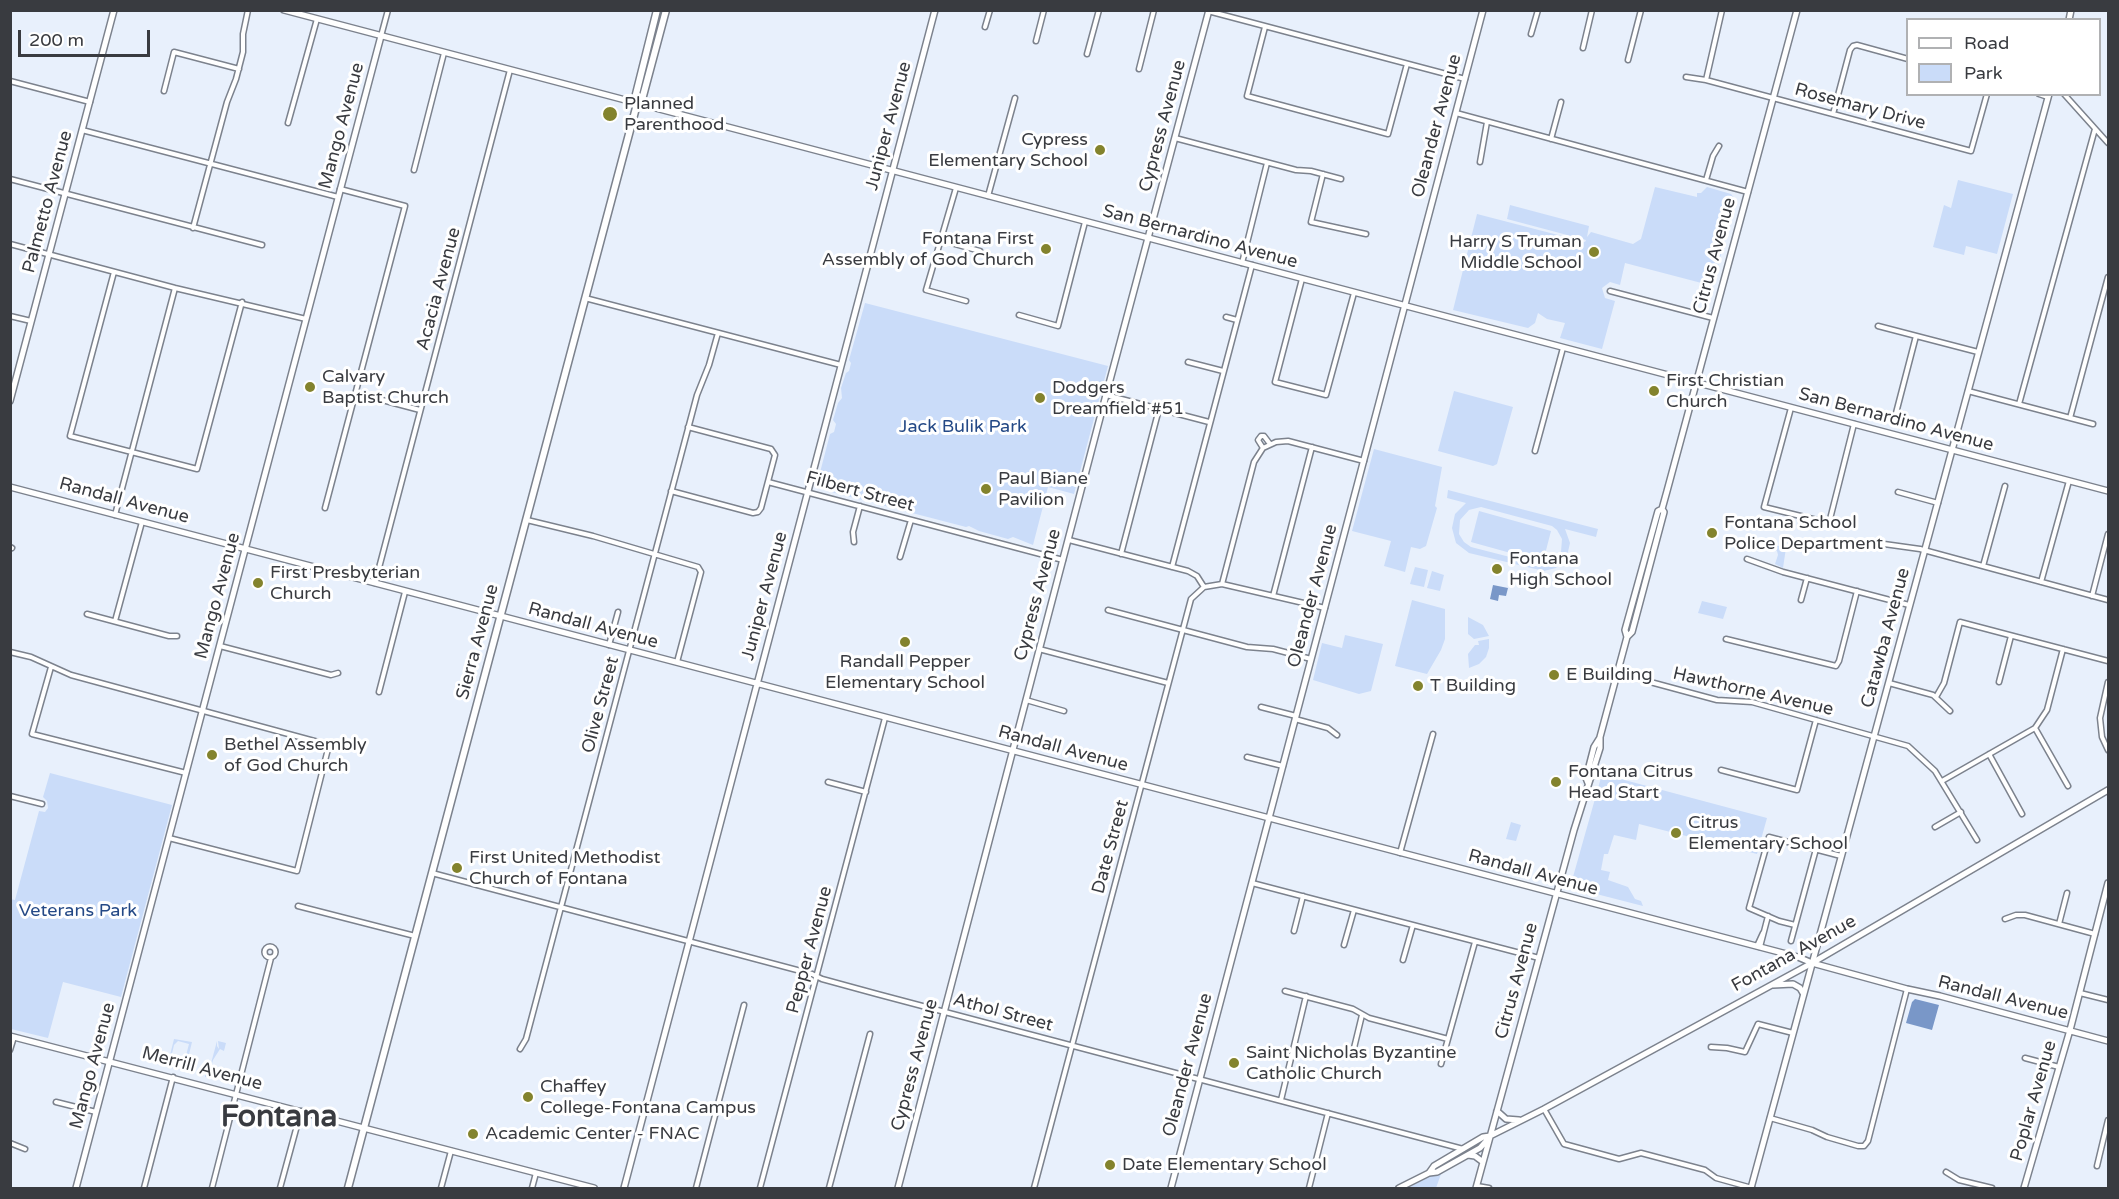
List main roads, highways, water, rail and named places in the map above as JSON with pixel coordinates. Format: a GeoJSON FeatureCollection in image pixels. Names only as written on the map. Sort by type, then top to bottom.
{"type":"FeatureCollection","features":[{"type":"Feature","properties":{"kind":"main road","name":"Sierra Avenue"},"geometry":{"type":"LineString","coordinates":[[348,1188],[637,104],[636,94],[657,10]]}},
{"type":"Feature","properties":{"kind":"main road","name":"Sierra Avenue"},"geometry":{"type":"LineString","coordinates":[[637,104],[643,96],[666,10]]}},
{"type":"Feature","properties":{"kind":"water"},"geometry":{"type":"Polygon","coordinates":[[[1493,585],[1508,588],[1506,596],[1499,595],[1498,601],[1490,599],[1493,585]]]}},
{"type":"Feature","properties":{"kind":"water"},"geometry":{"type":"Polygon","coordinates":[[[1915,999],[1939,1005],[1932,1030],[1906,1023],[1915,999]]]}},
{"type":"Feature","properties":{"kind":"place","name":"Planned Parenthood"},"geometry":{"type":"Point","coordinates":[610,114]}},
{"type":"Feature","properties":{"kind":"place","name":"Cypress Elementary School"},"geometry":{"type":"Point","coordinates":[1100,150]}},
{"type":"Feature","properties":{"kind":"place","name":"Fontana First Assembly of God Church"},"geometry":{"type":"Point","coordinates":[1046,249]}},
{"type":"Feature","properties":{"kind":"place","name":"Harry S Truman Middle School"},"geometry":{"type":"Point","coordinates":[1594,252]}},
{"type":"Feature","properties":{"kind":"place","name":"Calvary Baptist Church"},"geometry":{"type":"Point","coordinates":[310,387]}},
{"type":"Feature","properties":{"kind":"place","name":"First Christian Church"},"geometry":{"type":"Point","coordinates":[1654,391]}},
{"type":"Feature","properties":{"kind":"place","name":"Dodgers Dreamfield #51"},"geometry":{"type":"Point","coordinates":[1040,398]}},
{"type":"Feature","properties":{"kind":"place","name":"Paul Biane Pavilion"},"geometry":{"type":"Point","coordinates":[986,489]}},
{"type":"Feature","properties":{"kind":"place","name":"Fontana School Police Department"},"geometry":{"type":"Point","coordinates":[1712,533]}},
{"type":"Feature","properties":{"kind":"place","name":"Fontana High School"},"geometry":{"type":"Point","coordinates":[1497,569]}},
{"type":"Feature","properties":{"kind":"place","name":"First Presbyterian Church"},"geometry":{"type":"Point","coordinates":[258,583]}},
{"type":"Feature","properties":{"kind":"place","name":"Randall Pepper Elementary School"},"geometry":{"type":"Point","coordinates":[905,642]}},
{"type":"Feature","properties":{"kind":"place","name":"E Building"},"geometry":{"type":"Point","coordinates":[1554,675]}},
{"type":"Feature","properties":{"kind":"place","name":"T Building"},"geometry":{"type":"Point","coordinates":[1418,686]}},
{"type":"Feature","properties":{"kind":"place","name":"Bethel Assembly of God Church"},"geometry":{"type":"Point","coordinates":[212,755]}},
{"type":"Feature","properties":{"kind":"place","name":"Fontana Citrus Head Start"},"geometry":{"type":"Point","coordinates":[1556,782]}},
{"type":"Feature","properties":{"kind":"place","name":"Citrus Elementary School"},"geometry":{"type":"Point","coordinates":[1676,833]}},
{"type":"Feature","properties":{"kind":"place","name":"First United Methodist Church of Fontana"},"geometry":{"type":"Point","coordinates":[457,868]}},
{"type":"Feature","properties":{"kind":"place","name":"Saint Nicholas Byzantine Catholic Church"},"geometry":{"type":"Point","coordinates":[1234,1063]}},
{"type":"Feature","properties":{"kind":"place","name":"Chaffey College-Fontana Campus"},"geometry":{"type":"Point","coordinates":[528,1097]}},
{"type":"Feature","properties":{"kind":"place","name":"Academic Center - FNAC"},"geometry":{"type":"Point","coordinates":[473,1134]}},
{"type":"Feature","properties":{"kind":"place","name":"Date Elementary School"},"geometry":{"type":"Point","coordinates":[1110,1165]}},
{"type":"Feature","properties":{"kind":"district","name":"Fontana"},"geometry":{"type":"Point","coordinates":[279,1118]}},
{"type":"Feature","properties":{"kind":"park label","name":"Jack Bulik Park"},"geometry":{"type":"Point","coordinates":[963,427]}},
{"type":"Feature","properties":{"kind":"park label","name":"Veterans Park"},"geometry":{"type":"Point","coordinates":[78,911]}}]}
